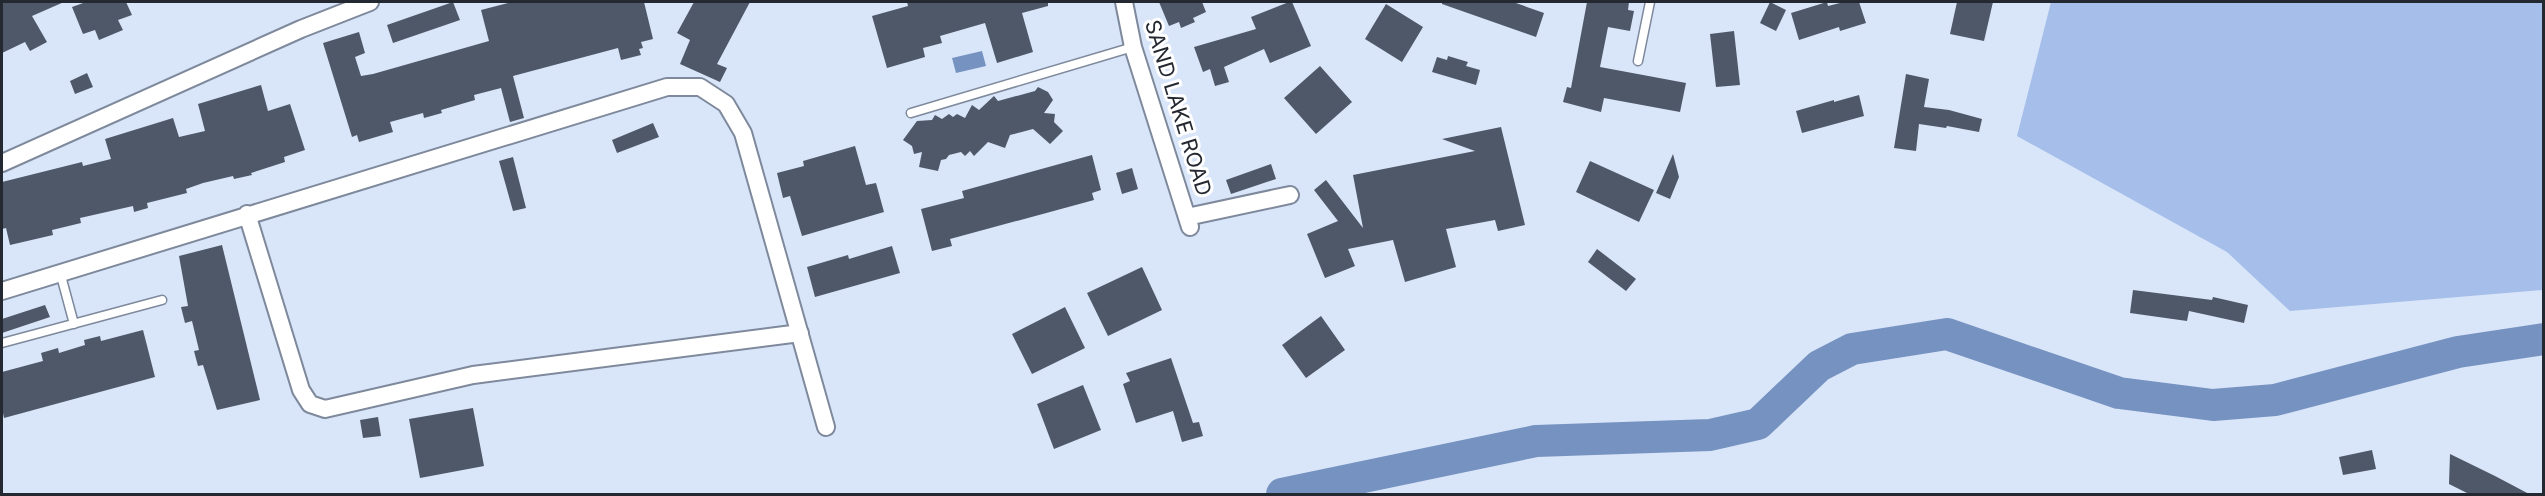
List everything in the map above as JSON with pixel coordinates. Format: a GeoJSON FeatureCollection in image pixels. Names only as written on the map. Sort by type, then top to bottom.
{"type":"FeatureCollection","features":[{"type":"Feature","properties":{"kind":"street"},"geometry":{"type":"LineString","coordinates":[[2,163],[301,28],[370,2]]}},
{"type":"Feature","properties":{"kind":"street","name":"SAND LAKE ROAD"},"geometry":{"type":"LineString","coordinates":[[1124,2],[1133,47],[1188,222],[1290,195]]}},
{"type":"Feature","properties":{"kind":"street"},"geometry":{"type":"LineString","coordinates":[[2,291],[667,87],[700,87],[726,104],[743,133],[826,427]]}},
{"type":"Feature","properties":{"kind":"street"},"geometry":{"type":"LineString","coordinates":[[247,214],[301,390],[309,404],[324,409],[473,375],[800,333]]}},
{"type":"Feature","properties":{"kind":"lane"},"geometry":{"type":"LineString","coordinates":[[1638,61],[1650,2]]}},
{"type":"Feature","properties":{"kind":"lane"},"geometry":{"type":"LineString","coordinates":[[911,113],[1133,47]]}},
{"type":"Feature","properties":{"kind":"lane"},"geometry":{"type":"LineString","coordinates":[[60,272],[74,324]]}},
{"type":"Feature","properties":{"kind":"lane"},"geometry":{"type":"LineString","coordinates":[[2,343],[162,300]]}},
{"type":"Feature","properties":{"kind":"shaded area"},"geometry":{"type":"Polygon","coordinates":[[[2051,2],[2543,2],[2543,290],[2290,311],[2227,252],[2017,136],[2051,2]]]}},
{"type":"Feature","properties":{"kind":"shaded area"},"geometry":{"type":"Polygon","coordinates":[[[982,51],[986,66],[956,73],[952,58],[982,51]]]}},
{"type":"Feature","properties":{"kind":"building"},"geometry":{"type":"Polygon","coordinates":[[[2,2],[64,2],[32,16],[47,42],[30,51],[25,42],[2,53],[2,2]]]}},
{"type":"Feature","properties":{"kind":"building"},"geometry":{"type":"Polygon","coordinates":[[[86,2],[126,2],[132,15],[118,20],[123,30],[99,40],[95,30],[83,34],[72,7],[86,2]]]}},
{"type":"Feature","properties":{"kind":"building"},"geometry":{"type":"Polygon","coordinates":[[[453,2],[460,20],[393,43],[387,25],[453,2]]]}},
{"type":"Feature","properties":{"kind":"building"},"geometry":{"type":"Polygon","coordinates":[[[512,2],[644,2],[653,39],[641,42],[643,48],[639,49],[641,55],[621,60],[618,48],[513,76],[524,118],[510,122],[501,88],[474,95],[475,100],[441,110],[442,113],[424,118],[423,113],[390,122],[393,132],[359,142],[357,135],[352,137],[323,43],[359,32],[365,53],[355,57],[361,76],[373,74],[489,41],[481,10],[512,2]]]}},
{"type":"Feature","properties":{"kind":"building"},"geometry":{"type":"Polygon","coordinates":[[[694,2],[750,2],[717,64],[727,68],[720,82],[680,64],[690,40],[677,33],[694,2]]]}},
{"type":"Feature","properties":{"kind":"building"},"geometry":{"type":"Polygon","coordinates":[[[907,2],[1048,2],[1048,6],[1022,13],[1033,52],[997,63],[985,23],[940,36],[942,43],[923,48],[925,57],[887,68],[872,16],[908,6],[907,2]]]}},
{"type":"Feature","properties":{"kind":"building"},"geometry":{"type":"Polygon","coordinates":[[[1159,2],[1202,2],[1206,12],[1193,18],[1195,22],[1181,28],[1179,22],[1169,26],[1159,2]]]}},
{"type":"Feature","properties":{"kind":"building"},"geometry":{"type":"Polygon","coordinates":[[[1292,2],[1311,46],[1270,63],[1264,49],[1224,67],[1229,82],[1215,86],[1210,69],[1203,72],[1194,47],[1256,29],[1251,17],[1292,2]]]}},
{"type":"Feature","properties":{"kind":"building"},"geometry":{"type":"Polygon","coordinates":[[[1442,2],[1513,2],[1544,13],[1536,37],[1442,4],[1442,2]]]}},
{"type":"Feature","properties":{"kind":"building"},"geometry":{"type":"Polygon","coordinates":[[[1587,2],[1629,2],[1628,10],[1634,11],[1630,31],[1608,27],[1600,67],[1686,83],[1680,112],[1604,98],[1601,112],[1563,102],[1567,87],[1571,88],[1587,2]]]}},
{"type":"Feature","properties":{"kind":"building"},"geometry":{"type":"Polygon","coordinates":[[[1770,2],[1786,10],[1776,31],[1760,23],[1770,2]]]}},
{"type":"Feature","properties":{"kind":"building"},"geometry":{"type":"Polygon","coordinates":[[[1827,2],[1828,6],[1844,2],[1859,2],[1866,23],[1840,31],[1839,27],[1799,40],[1791,13],[1827,2]]]}},
{"type":"Feature","properties":{"kind":"building"},"geometry":{"type":"Polygon","coordinates":[[[1957,2],[1993,2],[1984,41],[1950,34],[1957,2]]]}},
{"type":"Feature","properties":{"kind":"building"},"geometry":{"type":"Polygon","coordinates":[[[1386,4],[1423,27],[1402,62],[1365,39],[1386,4]]]}},
{"type":"Feature","properties":{"kind":"building"},"geometry":{"type":"Polygon","coordinates":[[[1734,31],[1740,85],[1716,87],[1710,34],[1734,31]]]}},
{"type":"Feature","properties":{"kind":"building"},"geometry":{"type":"Polygon","coordinates":[[[1448,56],[1468,62],[1466,66],[1480,70],[1476,85],[1432,72],[1437,57],[1447,60],[1448,56]]]}},
{"type":"Feature","properties":{"kind":"building"},"geometry":{"type":"Polygon","coordinates":[[[1320,66],[1352,102],[1316,134],[1284,98],[1320,66]]]}},
{"type":"Feature","properties":{"kind":"building"},"geometry":{"type":"Polygon","coordinates":[[[87,73],[93,87],[75,94],[70,81],[87,73]]]}},
{"type":"Feature","properties":{"kind":"building"},"geometry":{"type":"Polygon","coordinates":[[[1906,74],[1929,79],[1924,107],[1949,110],[1982,119],[1979,132],[1919,124],[1916,151],[1894,148],[1906,74]]]}},
{"type":"Feature","properties":{"kind":"building"},"geometry":{"type":"Polygon","coordinates":[[[261,85],[268,111],[290,104],[305,150],[284,157],[285,162],[251,173],[252,175],[234,179],[233,176],[203,183],[186,189],[187,193],[147,203],[148,208],[134,212],[133,206],[80,218],[81,223],[52,230],[53,235],[10,245],[6,228],[2,229],[2,182],[82,162],[83,166],[111,159],[105,139],[173,118],[179,137],[205,131],[198,104],[261,85]]]}},
{"type":"Feature","properties":{"kind":"building"},"geometry":{"type":"Polygon","coordinates":[[[1038,87],[1048,92],[1053,100],[1044,113],[1055,114],[1054,122],[1063,131],[1050,144],[1033,129],[1010,135],[1005,148],[988,142],[974,156],[970,151],[965,156],[961,152],[949,155],[946,159],[941,160],[938,171],[919,167],[922,152],[914,154],[912,146],[903,140],[917,121],[932,120],[935,115],[942,119],[949,114],[953,117],[957,114],[965,118],[972,105],[979,110],[994,96],[998,101],[1035,91],[1038,87]]]}},
{"type":"Feature","properties":{"kind":"building"},"geometry":{"type":"Polygon","coordinates":[[[1859,95],[1864,116],[1802,133],[1796,111],[1859,95]]]}},
{"type":"Feature","properties":{"kind":"building"},"geometry":{"type":"Polygon","coordinates":[[[653,123],[659,137],[617,153],[612,140],[653,123]]]}},
{"type":"Feature","properties":{"kind":"building"},"geometry":{"type":"Polygon","coordinates":[[[1501,127],[1525,225],[1498,231],[1495,220],[1446,229],[1456,267],[1405,282],[1393,240],[1348,249],[1355,266],[1325,278],[1307,234],[1338,221],[1314,190],[1326,180],[1363,228],[1353,175],[1475,151],[1442,139],[1501,127]]]}},
{"type":"Feature","properties":{"kind":"building"},"geometry":{"type":"Polygon","coordinates":[[[855,146],[866,185],[876,183],[884,212],[802,236],[790,196],[783,198],[777,173],[804,166],[803,161],[855,146]]]}},
{"type":"Feature","properties":{"kind":"building"},"geometry":{"type":"Polygon","coordinates":[[[1673,154],[1679,177],[1670,199],[1656,193],[1673,154]]]}},
{"type":"Feature","properties":{"kind":"building"},"geometry":{"type":"Polygon","coordinates":[[[1092,155],[1101,190],[1092,193],[1094,200],[950,239],[952,246],[932,251],[921,209],[964,198],[962,191],[1092,155]]]}},
{"type":"Feature","properties":{"kind":"building"},"geometry":{"type":"Polygon","coordinates":[[[513,157],[526,208],[513,211],[499,161],[513,157]]]}},
{"type":"Feature","properties":{"kind":"building"},"geometry":{"type":"Polygon","coordinates":[[[1590,161],[1654,190],[1639,222],[1576,192],[1590,161]]]}},
{"type":"Feature","properties":{"kind":"building"},"geometry":{"type":"Polygon","coordinates":[[[1271,164],[1276,179],[1231,194],[1226,180],[1271,164]]]}},
{"type":"Feature","properties":{"kind":"building"},"geometry":{"type":"Polygon","coordinates":[[[1132,168],[1138,189],[1122,194],[1116,173],[1132,168]]]}},
{"type":"Feature","properties":{"kind":"building"},"geometry":{"type":"Polygon","coordinates":[[[222,245],[260,400],[217,410],[203,365],[198,366],[194,351],[199,350],[192,321],[185,323],[181,307],[188,306],[179,256],[222,245]]]}},
{"type":"Feature","properties":{"kind":"building"},"geometry":{"type":"Polygon","coordinates":[[[892,246],[900,273],[815,297],[807,267],[848,255],[849,259],[892,246]]]}},
{"type":"Feature","properties":{"kind":"building"},"geometry":{"type":"Polygon","coordinates":[[[1597,249],[1636,279],[1626,291],[1588,262],[1597,249]]]}},
{"type":"Feature","properties":{"kind":"building"},"geometry":{"type":"Polygon","coordinates":[[[1142,267],[1162,310],[1108,336],[1087,293],[1142,267]]]}},
{"type":"Feature","properties":{"kind":"building"},"geometry":{"type":"Polygon","coordinates":[[[2133,290],[2212,300],[2213,297],[2248,305],[2244,323],[2189,311],[2187,321],[2130,313],[2133,290]]]}},
{"type":"Feature","properties":{"kind":"building"},"geometry":{"type":"Polygon","coordinates":[[[45,305],[50,317],[2,333],[2,319],[45,305]]]}},
{"type":"Feature","properties":{"kind":"building"},"geometry":{"type":"Polygon","coordinates":[[[1065,307],[1085,348],[1032,374],[1012,334],[1065,307]]]}},
{"type":"Feature","properties":{"kind":"building"},"geometry":{"type":"Polygon","coordinates":[[[1321,316],[1345,350],[1306,378],[1282,345],[1321,316]]]}},
{"type":"Feature","properties":{"kind":"building"},"geometry":{"type":"Polygon","coordinates":[[[143,330],[155,377],[4,418],[2,372],[43,361],[41,353],[58,348],[59,353],[85,345],[84,340],[100,336],[101,341],[143,330]]]}},
{"type":"Feature","properties":{"kind":"building"},"geometry":{"type":"Polygon","coordinates":[[[1171,358],[1193,423],[1199,422],[1203,436],[1182,442],[1173,411],[1136,423],[1123,384],[1130,381],[1126,373],[1171,358]]]}},
{"type":"Feature","properties":{"kind":"building"},"geometry":{"type":"Polygon","coordinates":[[[1083,385],[1101,430],[1054,449],[1037,404],[1083,385]]]}},
{"type":"Feature","properties":{"kind":"building"},"geometry":{"type":"Polygon","coordinates":[[[473,408],[484,466],[420,478],[409,419],[473,408]]]}},
{"type":"Feature","properties":{"kind":"building"},"geometry":{"type":"Polygon","coordinates":[[[378,417],[381,436],[363,438],[360,420],[378,417]]]}},
{"type":"Feature","properties":{"kind":"building"},"geometry":{"type":"Polygon","coordinates":[[[2372,450],[2376,469],[2343,475],[2339,457],[2372,450]]]}},
{"type":"Feature","properties":{"kind":"building"},"geometry":{"type":"Polygon","coordinates":[[[2450,454],[2531,495],[2471,495],[2449,484],[2450,454]]]}},
{"type":"Feature","properties":{"kind":"waterway"},"geometry":{"type":"LineString","coordinates":[[1282,494],[1536,441],[1710,435],[1758,424],[1819,366],[1852,349],[1947,334],[2119,393],[2213,405],[2275,400],[2458,352],[2544,339]]}}]}
